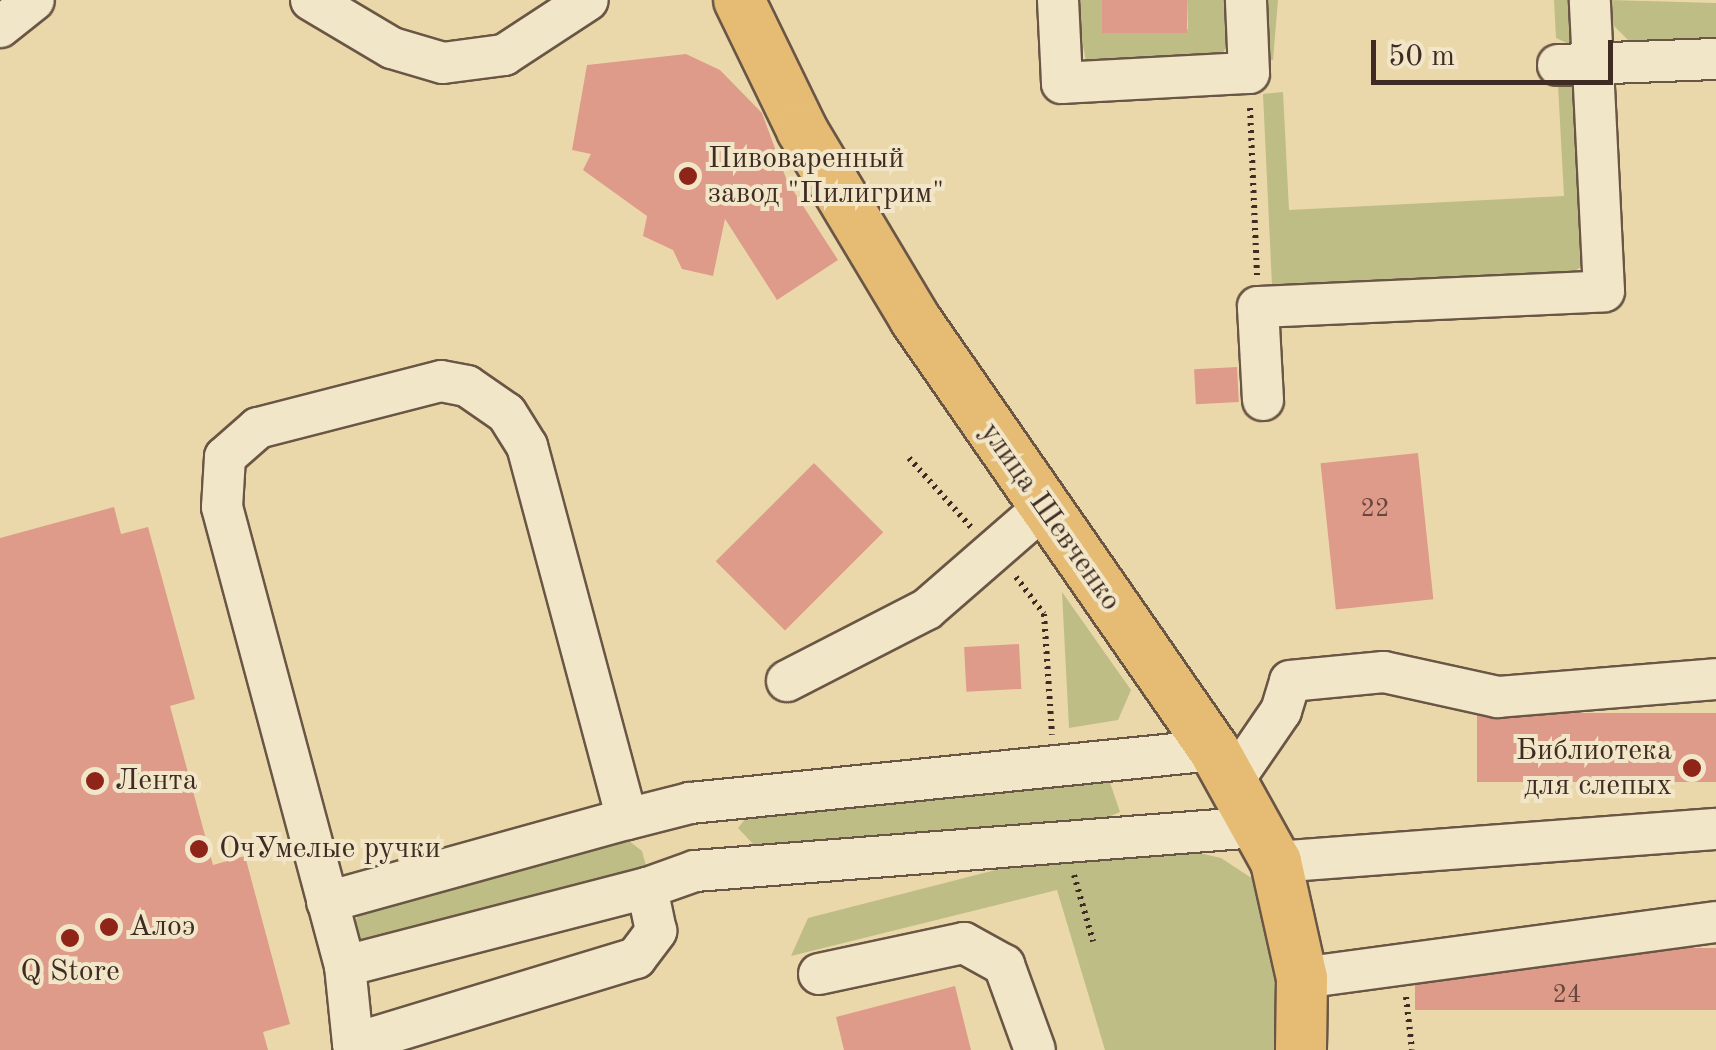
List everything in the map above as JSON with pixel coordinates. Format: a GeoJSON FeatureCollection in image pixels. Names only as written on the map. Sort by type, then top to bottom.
{"type":"FeatureCollection","features":[{"type":"Feature","properties":{"kind":"main road","name":"улица Шевченко"},"geometry":{"type":"LineString","coordinates":[[739,0],[813,147],[1042,509],[1224,765],[1267,845],[1302,978],[1301,1050]]}},
{"type":"Feature","properties":{"kind":"lane"},"geometry":{"type":"LineString","coordinates":[[0,27],[34,0]]}},
{"type":"Feature","properties":{"kind":"lane"},"geometry":{"type":"LineString","coordinates":[[310,0],[392,48],[444,63],[504,55],[588,0]]}},
{"type":"Feature","properties":{"kind":"lane"},"geometry":{"type":"LineString","coordinates":[[1058,0],[1062,83],[1265,73],[1246,0]]}},
{"type":"Feature","properties":{"kind":"lane"},"geometry":{"type":"LineString","coordinates":[[1263,400],[1258,307],[1604,291],[1575,64],[1590,0]]}},
{"type":"Feature","properties":{"kind":"lane"},"geometry":{"type":"LineString","coordinates":[[1575,64],[1716,59]]}},
{"type":"Feature","properties":{"kind":"lane"},"geometry":{"type":"LineString","coordinates":[[627,820],[527,446],[506,413],[468,386],[441,381],[258,428],[225,456],[222,507],[345,966],[353,1044],[636,958],[656,931],[647,888]]}},
{"type":"Feature","properties":{"kind":"lane"},"geometry":{"type":"LineString","coordinates":[[787,682],[927,609],[996,554],[1042,509]]}},
{"type":"Feature","properties":{"kind":"lane"},"geometry":{"type":"LineString","coordinates":[[327,902],[690,803],[1054,765],[1224,765],[1290,681],[1384,672],[1498,697],[1716,678]]}},
{"type":"Feature","properties":{"kind":"lane"},"geometry":{"type":"LineString","coordinates":[[345,966],[647,888],[694,872],[1063,838],[1267,845],[1716,829]]}},
{"type":"Feature","properties":{"kind":"lane"},"geometry":{"type":"LineString","coordinates":[[1302,978],[1402,958],[1716,922]]}},
{"type":"Feature","properties":{"kind":"lane"},"geometry":{"type":"LineString","coordinates":[[818,974],[964,943],[1004,965],[1035,1050]]}},
{"type":"Feature","properties":{"kind":"path"},"geometry":{"type":"LineString","coordinates":[[1258,307],[1265,73]]}},
{"type":"Feature","properties":{"kind":"path"},"geometry":{"type":"LineString","coordinates":[[909,458],[1044,614],[1054,765]]}},
{"type":"Feature","properties":{"kind":"path"},"geometry":{"type":"LineString","coordinates":[[1063,838],[1093,941]]}},
{"type":"Feature","properties":{"kind":"path"},"geometry":{"type":"LineString","coordinates":[[1402,958],[1412,1050]]}},
{"type":"Feature","properties":{"kind":"green space"},"geometry":{"type":"Polygon","coordinates":[[[1074,0],[1102,0],[1104,33],[1188,29],[1187,0],[1228,0],[1227,47],[1217,61],[1087,66],[1074,0]]]}},
{"type":"Feature","properties":{"kind":"green space"},"geometry":{"type":"Polygon","coordinates":[[[1258,0],[1278,0],[1273,60],[1263,58],[1258,0]]]}},
{"type":"Feature","properties":{"kind":"green space"},"geometry":{"type":"Polygon","coordinates":[[[1554,0],[1577,0],[1575,47],[1556,38],[1554,0]]]}},
{"type":"Feature","properties":{"kind":"green space"},"geometry":{"type":"Polygon","coordinates":[[[1609,0],[1716,3],[1716,42],[1634,46],[1612,24],[1609,0]]]}},
{"type":"Feature","properties":{"kind":"green space"},"geometry":{"type":"Polygon","coordinates":[[[1579,83],[1584,265],[1570,274],[1272,286],[1263,94],[1283,92],[1289,210],[1564,196],[1558,85],[1579,83]]]}},
{"type":"Feature","properties":{"kind":"green space"},"geometry":{"type":"Polygon","coordinates":[[[1062,592],[1131,690],[1118,720],[1069,728],[1062,592]]]}},
{"type":"Feature","properties":{"kind":"green space"},"geometry":{"type":"Polygon","coordinates":[[[1109,780],[1120,812],[1101,820],[755,846],[738,828],[754,808],[1109,780]]]}},
{"type":"Feature","properties":{"kind":"green space"},"geometry":{"type":"Polygon","coordinates":[[[619,833],[642,851],[648,873],[357,952],[350,931],[364,905],[619,833]]]}},
{"type":"Feature","properties":{"kind":"green space"},"geometry":{"type":"Polygon","coordinates":[[[1182,849],[1221,858],[1256,881],[1280,915],[1287,1050],[1105,1050],[1057,890],[791,956],[808,918],[1027,862],[1182,849]]]}},
{"type":"Feature","properties":{"kind":"building"},"geometry":{"type":"Polygon","coordinates":[[[1102,0],[1187,0],[1187,33],[1102,33],[1102,0]]]}},
{"type":"Feature","properties":{"kind":"building","name":"Пивоваренный завод \"Пилигрим\""},"geometry":{"type":"Polygon","coordinates":[[[686,54],[720,70],[762,113],[787,181],[838,260],[777,300],[725,219],[713,276],[682,269],[673,250],[643,236],[647,216],[583,170],[591,154],[572,150],[587,65],[686,54]]]}},
{"type":"Feature","properties":{"kind":"building"},"geometry":{"type":"Polygon","coordinates":[[[1237,367],[1239,402],[1196,404],[1194,369],[1237,367]]]}},
{"type":"Feature","properties":{"kind":"building"},"geometry":{"type":"Polygon","coordinates":[[[1418,453],[1433,599],[1336,609],[1321,463],[1418,453]]]}},
{"type":"Feature","properties":{"kind":"building"},"geometry":{"type":"Polygon","coordinates":[[[814,463],[883,532],[785,631],[716,561],[814,463]]]}},
{"type":"Feature","properties":{"kind":"building","name":"Лента"},"geometry":{"type":"Polygon","coordinates":[[[114,507],[121,534],[148,527],[195,699],[170,706],[213,865],[245,856],[290,1024],[263,1032],[268,1050],[0,1050],[0,538],[114,507]]]}},
{"type":"Feature","properties":{"kind":"building"},"geometry":{"type":"Polygon","coordinates":[[[1019,644],[1021,689],[966,692],[964,647],[1019,644]]]}},
{"type":"Feature","properties":{"kind":"building"},"geometry":{"type":"Polygon","coordinates":[[[1477,713],[1716,713],[1716,782],[1477,782],[1477,713]]]}},
{"type":"Feature","properties":{"kind":"building"},"geometry":{"type":"Polygon","coordinates":[[[1415,948],[1716,948],[1716,1010],[1415,1010],[1415,948]]]}},
{"type":"Feature","properties":{"kind":"building"},"geometry":{"type":"Polygon","coordinates":[[[955,986],[971,1050],[844,1050],[836,1017],[955,986]]]}},
{"type":"Feature","properties":{"kind":"place","name":"Пивоваренный завод \"Пилигрим\""},"geometry":{"type":"Point","coordinates":[688,176]}},
{"type":"Feature","properties":{"kind":"place","name":"Библиотека для слепых"},"geometry":{"type":"Point","coordinates":[1692,768]}},
{"type":"Feature","properties":{"kind":"place","name":"Лента"},"geometry":{"type":"Point","coordinates":[95,781]}},
{"type":"Feature","properties":{"kind":"place","name":"ОчУмелые ручки"},"geometry":{"type":"Point","coordinates":[199,849]}},
{"type":"Feature","properties":{"kind":"place","name":"Алоэ"},"geometry":{"type":"Point","coordinates":[109,927]}},
{"type":"Feature","properties":{"kind":"place","name":"Q Store"},"geometry":{"type":"Point","coordinates":[70,938]}}]}
